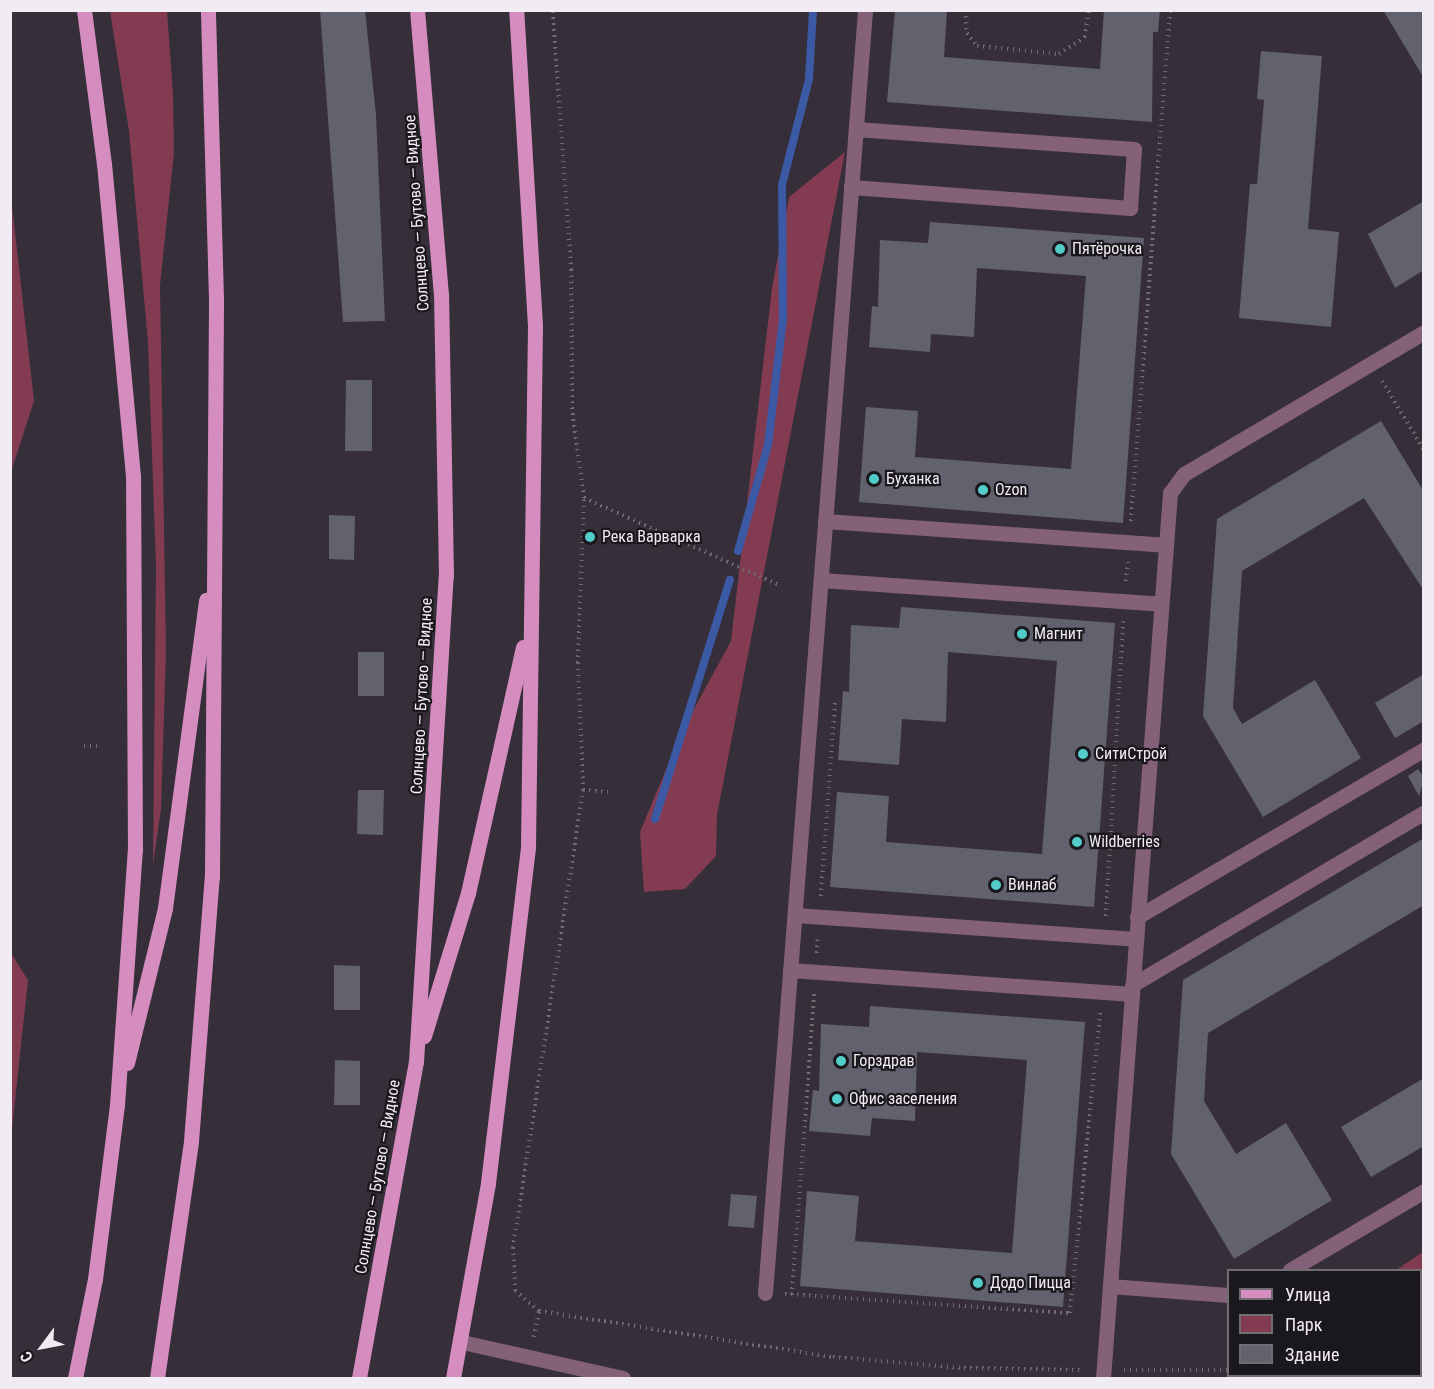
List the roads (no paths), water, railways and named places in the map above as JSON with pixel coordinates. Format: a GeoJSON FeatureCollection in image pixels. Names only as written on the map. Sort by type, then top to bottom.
{"type":"FeatureCollection","features":[{"type":"Feature","properties":{"kind":"main road"},"geometry":{"type":"LineString","coordinates":[[75,1378],[95,1279],[117,1105],[135,850],[133,476],[105,164],[84,10]]}},
{"type":"Feature","properties":{"kind":"main road"},"geometry":{"type":"LineString","coordinates":[[157,1378],[191,1141],[207,969],[216,299],[208,10]]}},
{"type":"Feature","properties":{"kind":"main road","name":"Солнцево — Бутово — Видное"},"geometry":{"type":"LineString","coordinates":[[359,1378],[416,1062],[446,576],[441,295],[417,10]]}},
{"type":"Feature","properties":{"kind":"main road"},"geometry":{"type":"LineString","coordinates":[[453,1378],[462,1342],[488,1183],[528,846],[535,326],[516,10]]}},
{"type":"Feature","properties":{"kind":"main road"},"geometry":{"type":"LineString","coordinates":[[117,1105],[165,908],[214,531]]}},
{"type":"Feature","properties":{"kind":"main road"},"geometry":{"type":"LineString","coordinates":[[416,1062],[468,893],[530,619]]}},
{"type":"Feature","properties":{"kind":"street"},"geometry":{"type":"LineString","coordinates":[[765,1293],[865,10]]}},
{"type":"Feature","properties":{"kind":"street"},"geometry":{"type":"LineString","coordinates":[[851,187],[1130,208],[1134,149],[856,129]]}},
{"type":"Feature","properties":{"kind":"street"},"geometry":{"type":"LineString","coordinates":[[1104,1374],[1168,500],[1178,479],[1424,333]]}},
{"type":"Feature","properties":{"kind":"street"},"geometry":{"type":"LineString","coordinates":[[825,521],[1164,545]]}},
{"type":"Feature","properties":{"kind":"street"},"geometry":{"type":"LineString","coordinates":[[821,580],[1160,604]]}},
{"type":"Feature","properties":{"kind":"street"},"geometry":{"type":"LineString","coordinates":[[1137,917],[1424,749]]}},
{"type":"Feature","properties":{"kind":"street"},"geometry":{"type":"LineString","coordinates":[[790,970],[1102,992],[1132,989],[1424,812]]}},
{"type":"Feature","properties":{"kind":"street"},"geometry":{"type":"LineString","coordinates":[[795,915],[1136,939]]}},
{"type":"Feature","properties":{"kind":"street"},"geometry":{"type":"LineString","coordinates":[[1292,1269],[1424,1191]]}},
{"type":"Feature","properties":{"kind":"street"},"geometry":{"type":"LineString","coordinates":[[1110,1286],[1227,1295]]}},
{"type":"Feature","properties":{"kind":"street"},"geometry":{"type":"LineString","coordinates":[[462,1342],[623,1378]]}},
{"type":"Feature","properties":{"kind":"waterway"},"geometry":{"type":"LineString","coordinates":[[738,551],[768,445],[783,319],[782,185],[809,79],[813,10]]}},
{"type":"Feature","properties":{"kind":"waterway"},"geometry":{"type":"LineString","coordinates":[[655,819],[730,579]]}},
{"type":"Feature","properties":{"kind":"place","name":"Пятёрочка"},"geometry":{"type":"Point","coordinates":[1060,249]}},
{"type":"Feature","properties":{"kind":"place","name":"Буханка"},"geometry":{"type":"Point","coordinates":[874,479]}},
{"type":"Feature","properties":{"kind":"place","name":"Ozon"},"geometry":{"type":"Point","coordinates":[983,490]}},
{"type":"Feature","properties":{"kind":"place","name":"Река Варварка"},"geometry":{"type":"Point","coordinates":[590,537]}},
{"type":"Feature","properties":{"kind":"place","name":"Магнит"},"geometry":{"type":"Point","coordinates":[1022,634]}},
{"type":"Feature","properties":{"kind":"place","name":"СитиСтрой"},"geometry":{"type":"Point","coordinates":[1083,754]}},
{"type":"Feature","properties":{"kind":"place","name":"Wildberries"},"geometry":{"type":"Point","coordinates":[1077,842]}},
{"type":"Feature","properties":{"kind":"place","name":"Винлаб"},"geometry":{"type":"Point","coordinates":[996,885]}},
{"type":"Feature","properties":{"kind":"place","name":"Горздрав"},"geometry":{"type":"Point","coordinates":[841,1061]}},
{"type":"Feature","properties":{"kind":"place","name":"Офис заселения"},"geometry":{"type":"Point","coordinates":[837,1099]}},
{"type":"Feature","properties":{"kind":"place","name":"Додо Пицца"},"geometry":{"type":"Point","coordinates":[978,1283]}}]}
